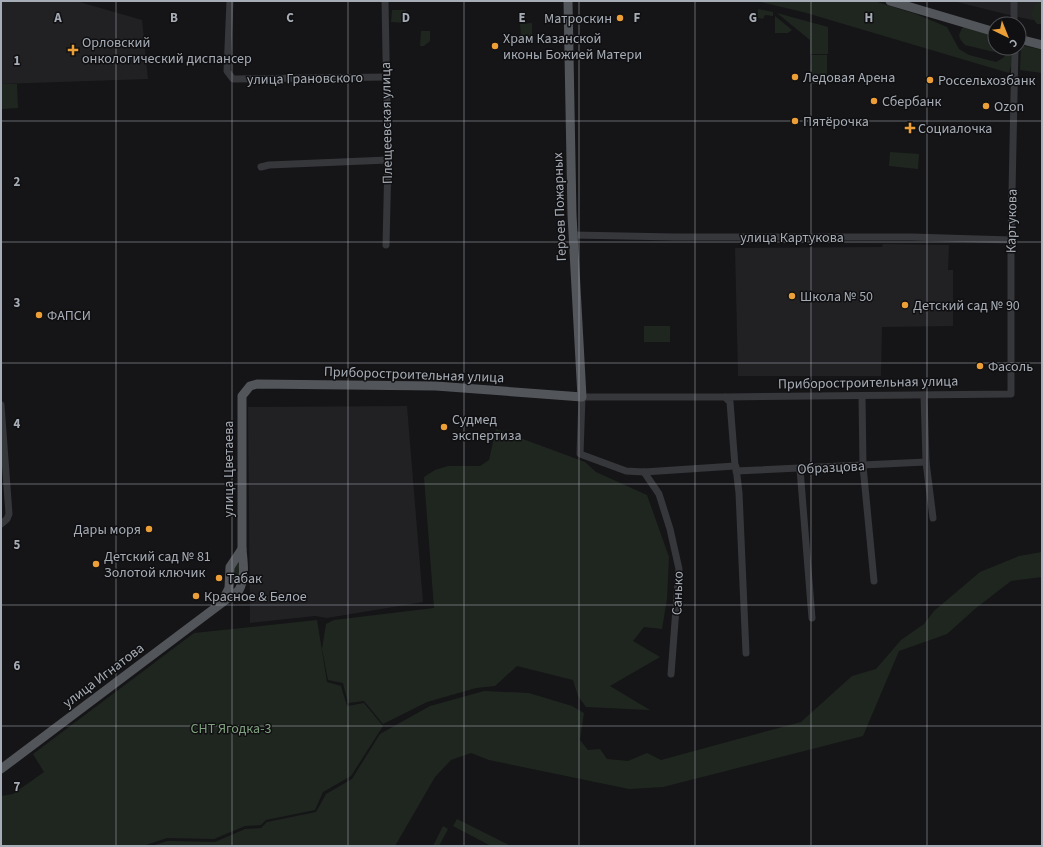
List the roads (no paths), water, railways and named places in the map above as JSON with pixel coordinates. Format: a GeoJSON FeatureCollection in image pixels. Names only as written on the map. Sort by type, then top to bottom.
{"type":"FeatureCollection","features":[{"type":"Feature","properties":{"kind":"main road","name":"Героев Пожарных"},"geometry":{"type":"LineString","coordinates":[[568,1],[573,235],[582,397]]}},
{"type":"Feature","properties":{"kind":"main road"},"geometry":{"type":"LineString","coordinates":[[890,1],[987,30]]}},
{"type":"Feature","properties":{"kind":"main road"},"geometry":{"type":"LineString","coordinates":[[1027,41],[1042,45]]}},
{"type":"Feature","properties":{"kind":"main road","name":"Приборостроительная улица"},"geometry":{"type":"LineString","coordinates":[[246,390],[250,386],[258,384],[417,385],[582,397]]}},
{"type":"Feature","properties":{"kind":"main road","name":"улица Цветаева"},"geometry":{"type":"LineString","coordinates":[[242,584],[244,566],[242,549],[242,396],[246,390]]}},
{"type":"Feature","properties":{"kind":"main road"},"geometry":{"type":"LineString","coordinates":[[222,603],[229,588],[230,567],[242,549]]}},
{"type":"Feature","properties":{"kind":"main road","name":"улица Игнатова"},"geometry":{"type":"LineString","coordinates":[[1,769],[236,593],[242,584]]}},
{"type":"Feature","properties":{"kind":"street","name":"улица Грановского"},"geometry":{"type":"LineString","coordinates":[[230,1],[227,72],[232,78],[386,77]]}},
{"type":"Feature","properties":{"kind":"street","name":"Плещеевская улица"},"geometry":{"type":"LineString","coordinates":[[385,1],[388,160],[386,245]]}},
{"type":"Feature","properties":{"kind":"street"},"geometry":{"type":"LineString","coordinates":[[1014,1],[1014,16]]}},
{"type":"Feature","properties":{"kind":"street","name":"Картукова"},"geometry":{"type":"LineString","coordinates":[[1011,394],[1011,240],[1014,56]]}},
{"type":"Feature","properties":{"kind":"street"},"geometry":{"type":"LineString","coordinates":[[261,167],[269,165],[388,160]]}},
{"type":"Feature","properties":{"kind":"street","name":"улица Картукова"},"geometry":{"type":"LineString","coordinates":[[573,235],[675,237],[912,237],[1011,240]]}},
{"type":"Feature","properties":{"kind":"street","name":"Приборостроительная улица"},"geometry":{"type":"LineString","coordinates":[[582,397],[1011,394]]}},
{"type":"Feature","properties":{"kind":"street"},"geometry":{"type":"LineString","coordinates":[[924,395],[926,462],[933,518]]}},
{"type":"Feature","properties":{"kind":"street"},"geometry":{"type":"LineString","coordinates":[[862,396],[863,466],[874,581]]}},
{"type":"Feature","properties":{"kind":"street"},"geometry":{"type":"LineString","coordinates":[[582,397],[580,454],[626,471],[644,472],[736,468]]}},
{"type":"Feature","properties":{"kind":"street"},"geometry":{"type":"LineString","coordinates":[[725,397],[730,402],[739,493],[746,653]]}},
{"type":"Feature","properties":{"kind":"street"},"geometry":{"type":"LineString","coordinates":[[1,405],[9,514],[7,519],[1,524]]}},
{"type":"Feature","properties":{"kind":"street","name":"Образцова"},"geometry":{"type":"LineString","coordinates":[[736,468],[800,469],[926,462]]}},
{"type":"Feature","properties":{"kind":"street"},"geometry":{"type":"LineString","coordinates":[[800,469],[812,618]]}},
{"type":"Feature","properties":{"kind":"street","name":"Санько"},"geometry":{"type":"LineString","coordinates":[[644,472],[659,494],[670,529],[679,569],[671,674]]}},
{"type":"Feature","properties":{"kind":"street"},"geometry":{"type":"LineString","coordinates":[[232,563],[238,561],[244,566]]}},
{"type":"Feature","properties":{"kind":"street"},"geometry":{"type":"LineString","coordinates":[[230,581],[232,585],[236,587],[242,584]]}},
{"type":"Feature","properties":{"kind":"place","name":"Матроскин"},"geometry":{"type":"Point","coordinates":[620,18]}},
{"type":"Feature","properties":{"kind":"place","name":"Храм Казанской иконы Божией Матери"},"geometry":{"type":"Point","coordinates":[495,46]}},
{"type":"Feature","properties":{"kind":"place","name":"Орловский онкологический диспансер"},"geometry":{"type":"Point","coordinates":[73,50]}},
{"type":"Feature","properties":{"kind":"place","name":"Ледовая Арена"},"geometry":{"type":"Point","coordinates":[795,77]}},
{"type":"Feature","properties":{"kind":"place","name":"Россельхозбанк"},"geometry":{"type":"Point","coordinates":[930,80]}},
{"type":"Feature","properties":{"kind":"place","name":"Сбербанк"},"geometry":{"type":"Point","coordinates":[874,101]}},
{"type":"Feature","properties":{"kind":"place","name":"Ozon"},"geometry":{"type":"Point","coordinates":[986,106]}},
{"type":"Feature","properties":{"kind":"place","name":"Пятёрочка"},"geometry":{"type":"Point","coordinates":[795,121]}},
{"type":"Feature","properties":{"kind":"place","name":"Социалочка"},"geometry":{"type":"Point","coordinates":[910,128]}},
{"type":"Feature","properties":{"kind":"place","name":"Школа № 50"},"geometry":{"type":"Point","coordinates":[792,296]}},
{"type":"Feature","properties":{"kind":"place","name":"Детский сад № 90"},"geometry":{"type":"Point","coordinates":[905,305]}},
{"type":"Feature","properties":{"kind":"place","name":"ФАПСИ"},"geometry":{"type":"Point","coordinates":[39,315]}},
{"type":"Feature","properties":{"kind":"place","name":"Фасоль"},"geometry":{"type":"Point","coordinates":[980,366]}},
{"type":"Feature","properties":{"kind":"place","name":"Судмед экспертиза"},"geometry":{"type":"Point","coordinates":[444,427]}},
{"type":"Feature","properties":{"kind":"place","name":"Дары моря"},"geometry":{"type":"Point","coordinates":[149,529]}},
{"type":"Feature","properties":{"kind":"place","name":"Детский сад № 81 Золотой ключик"},"geometry":{"type":"Point","coordinates":[96,564]}},
{"type":"Feature","properties":{"kind":"place","name":"Табак"},"geometry":{"type":"Point","coordinates":[219,578]}},
{"type":"Feature","properties":{"kind":"place","name":"Красное & Белое"},"geometry":{"type":"Point","coordinates":[196,596]}},
{"type":"Feature","properties":{"kind":"park label","name":"СНТ Ягодка-3"},"geometry":{"type":"Point","coordinates":[231,728]}}]}
